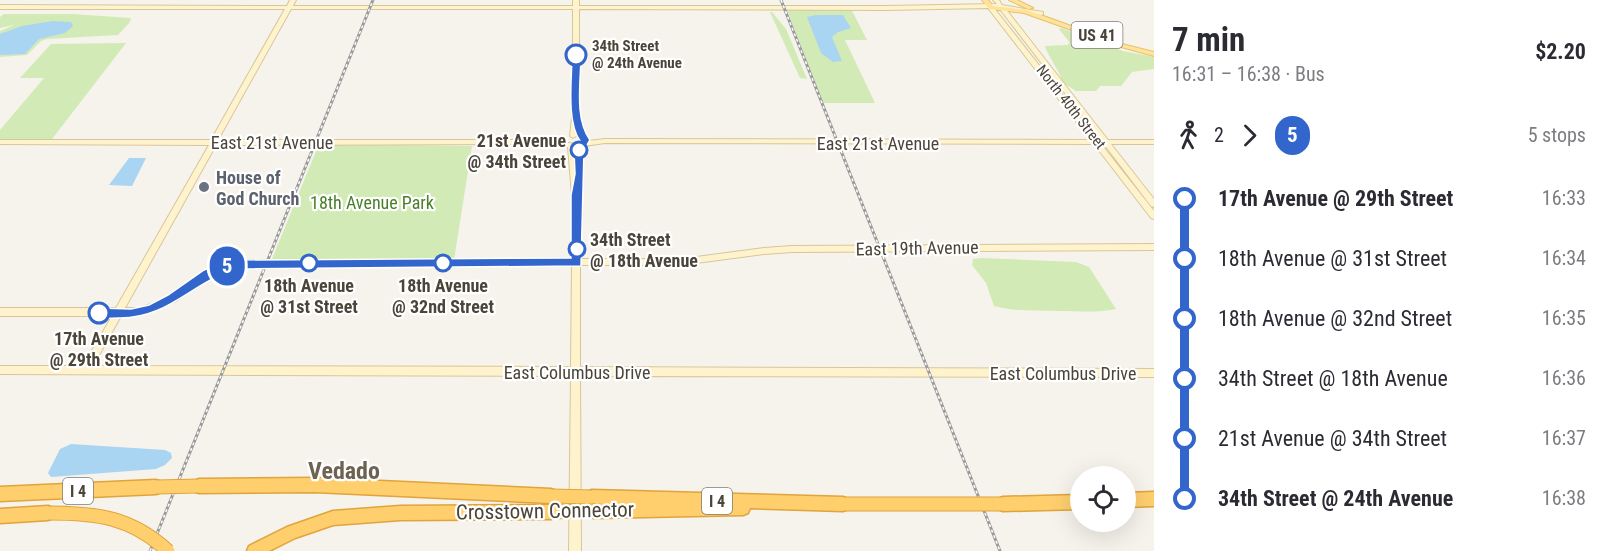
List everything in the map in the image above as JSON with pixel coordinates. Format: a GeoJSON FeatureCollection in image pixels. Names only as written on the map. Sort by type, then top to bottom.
{"type":"FeatureCollection","features":[{"type":"Feature","properties":{"kind":"highway","name":"I 4"},"geometry":{"type":"LineString","coordinates":[[0,494],[156,487],[315,485],[551,496],[593,504]]}},
{"type":"Feature","properties":{"kind":"highway"},"geometry":{"type":"LineString","coordinates":[[1136,500],[1154,499]]}},
{"type":"Feature","properties":{"kind":"highway","name":"Crosstown Connector"},"geometry":{"type":"LineString","coordinates":[[254,551],[292,531],[333,518],[400,513],[551,512],[593,504],[1003,504],[1070,501]]}},
{"type":"Feature","properties":{"kind":"highway"},"geometry":{"type":"LineString","coordinates":[[0,516],[89,513],[113,517],[147,533],[168,551]]}},
{"type":"Feature","properties":{"kind":"main road","name":"North 40th Street"},"geometry":{"type":"LineString","coordinates":[[985,0],[991,8]]}},
{"type":"Feature","properties":{"kind":"main road","name":"US 41"},"geometry":{"type":"LineString","coordinates":[[1012,0],[1117,42],[1154,53]]}},
{"type":"Feature","properties":{"kind":"main road","name":"US 41"},"geometry":{"type":"LineString","coordinates":[[991,8],[1000,5],[1044,17],[1102,40],[1154,53]]}},
{"type":"Feature","properties":{"kind":"street"},"geometry":{"type":"LineString","coordinates":[[86,370],[293,0]]}},
{"type":"Feature","properties":{"kind":"street"},"geometry":{"type":"LineString","coordinates":[[575,551],[577,262],[576,195],[570,141],[576,109],[576,4]]}},
{"type":"Feature","properties":{"kind":"street"},"geometry":{"type":"LineString","coordinates":[[0,7],[576,4],[991,8]]}},
{"type":"Feature","properties":{"kind":"street"},"geometry":{"type":"LineString","coordinates":[[1000,5],[1041,13]]}},
{"type":"Feature","properties":{"kind":"street","name":"North 40th Street"},"geometry":{"type":"LineString","coordinates":[[1000,5],[1075,102],[1154,216]]}},
{"type":"Feature","properties":{"kind":"street","name":"North 40th Street"},"geometry":{"type":"LineString","coordinates":[[991,8],[1066,102],[1154,204]]}},
{"type":"Feature","properties":{"kind":"street"},"geometry":{"type":"LineString","coordinates":[[1066,102],[1075,102]]}},
{"type":"Feature","properties":{"kind":"street"},"geometry":{"type":"LineString","coordinates":[[576,109],[583,141],[576,195]]}},
{"type":"Feature","properties":{"kind":"street","name":"East 21st Avenue"},"geometry":{"type":"LineString","coordinates":[[0,142],[1154,142]]}},
{"type":"Feature","properties":{"kind":"street","name":"East 19th Avenue"},"geometry":{"type":"LineString","coordinates":[[117,314],[140,312],[163,304],[208,273],[233,264],[711,261],[773,249],[1153,246]]}},
{"type":"Feature","properties":{"kind":"street"},"geometry":{"type":"LineString","coordinates":[[0,312],[117,314]]}},
{"type":"Feature","properties":{"kind":"street","name":"East Columbus Drive"},"geometry":{"type":"LineString","coordinates":[[0,370],[1154,373]]}},
{"type":"Feature","properties":{"kind":"green space"},"geometry":{"type":"Polygon","coordinates":[[[786,7],[850,7],[867,40],[845,40],[875,103],[823,103],[786,7]]]}},
{"type":"Feature","properties":{"kind":"green space"},"geometry":{"type":"Polygon","coordinates":[[[770,12],[786,29],[807,79],[800,78],[770,12]]]}},
{"type":"Feature","properties":{"kind":"green space"},"geometry":{"type":"Polygon","coordinates":[[[4,14],[72,14],[131,18],[118,35],[47,39],[41,41],[27,55],[0,57],[0,31],[14,25],[0,28],[0,17],[4,14]]]}},
{"type":"Feature","properties":{"kind":"green space"},"geometry":{"type":"Polygon","coordinates":[[[1059,29],[1123,51],[1154,57],[1154,69],[1132,72],[1121,86],[1100,86],[1096,91],[1076,91],[1062,82],[1045,46],[1070,43],[1059,29]]]}},
{"type":"Feature","properties":{"kind":"green space"},"geometry":{"type":"Polygon","coordinates":[[[126,43],[52,139],[0,139],[0,130],[44,78],[20,78],[51,44],[126,43]]]}},
{"type":"Feature","properties":{"kind":"green space","name":"18th Avenue Park"},"geometry":{"type":"Polygon","coordinates":[[[319,144],[472,146],[454,260],[272,259],[319,144]]]}},
{"type":"Feature","properties":{"kind":"green space"},"geometry":{"type":"Polygon","coordinates":[[[973,259],[1076,262],[1089,267],[1116,309],[1088,312],[1010,309],[994,306],[986,283],[972,265],[973,259]]]}},
{"type":"Feature","properties":{"kind":"water"},"geometry":{"type":"Polygon","coordinates":[[[843,15],[851,28],[838,32],[832,37],[842,61],[833,62],[821,53],[807,17],[843,15]]]}},
{"type":"Feature","properties":{"kind":"water"},"geometry":{"type":"Polygon","coordinates":[[[53,21],[71,22],[73,26],[65,33],[39,39],[25,54],[0,55],[0,34],[22,26],[53,21]]]}},
{"type":"Feature","properties":{"kind":"water"},"geometry":{"type":"Polygon","coordinates":[[[129,158],[146,158],[132,186],[109,185],[129,158]]]}},
{"type":"Feature","properties":{"kind":"water"},"geometry":{"type":"Polygon","coordinates":[[[71,444],[165,450],[171,453],[172,458],[165,465],[156,469],[51,477],[48,473],[60,449],[71,444]]]}},
{"type":"Feature","properties":{"kind":"railway"},"geometry":{"type":"LineString","coordinates":[[150,551],[373,0]]}},
{"type":"Feature","properties":{"kind":"railway"},"geometry":{"type":"LineString","coordinates":[[781,0],[1000,551]]}},
{"type":"Feature","properties":{"kind":"bus line","name":"5"},"geometry":{"type":"LineString","coordinates":[[99,313],[131,314],[151,309],[172,299],[208,273],[233,264],[267,262],[577,262],[576,195],[580,174],[579,150],[585,140],[580,134],[579,113],[576,109],[576,55]]}},
{"type":"Feature","properties":{"kind":"place","name":"34th Street @ 24th Avenue"},"geometry":{"type":"Point","coordinates":[576,55]}},
{"type":"Feature","properties":{"kind":"place","name":"21st Avenue @ 34th Street"},"geometry":{"type":"Point","coordinates":[579,150]}},
{"type":"Feature","properties":{"kind":"place","name":"House of God Church"},"geometry":{"type":"Point","coordinates":[204,187]}},
{"type":"Feature","properties":{"kind":"place","name":"34th Street @ 18th Avenue"},"geometry":{"type":"Point","coordinates":[577,249]}},
{"type":"Feature","properties":{"kind":"place","name":"18th Avenue @ 31st Street"},"geometry":{"type":"Point","coordinates":[309,263]}},
{"type":"Feature","properties":{"kind":"place","name":"18th Avenue @ 32nd Street"},"geometry":{"type":"Point","coordinates":[443,263]}},
{"type":"Feature","properties":{"kind":"place","name":"17th Avenue @ 29th Street"},"geometry":{"type":"Point","coordinates":[99,313]}},
{"type":"Feature","properties":{"kind":"district","name":"Vedado"},"geometry":{"type":"Point","coordinates":[344,471]}}]}
